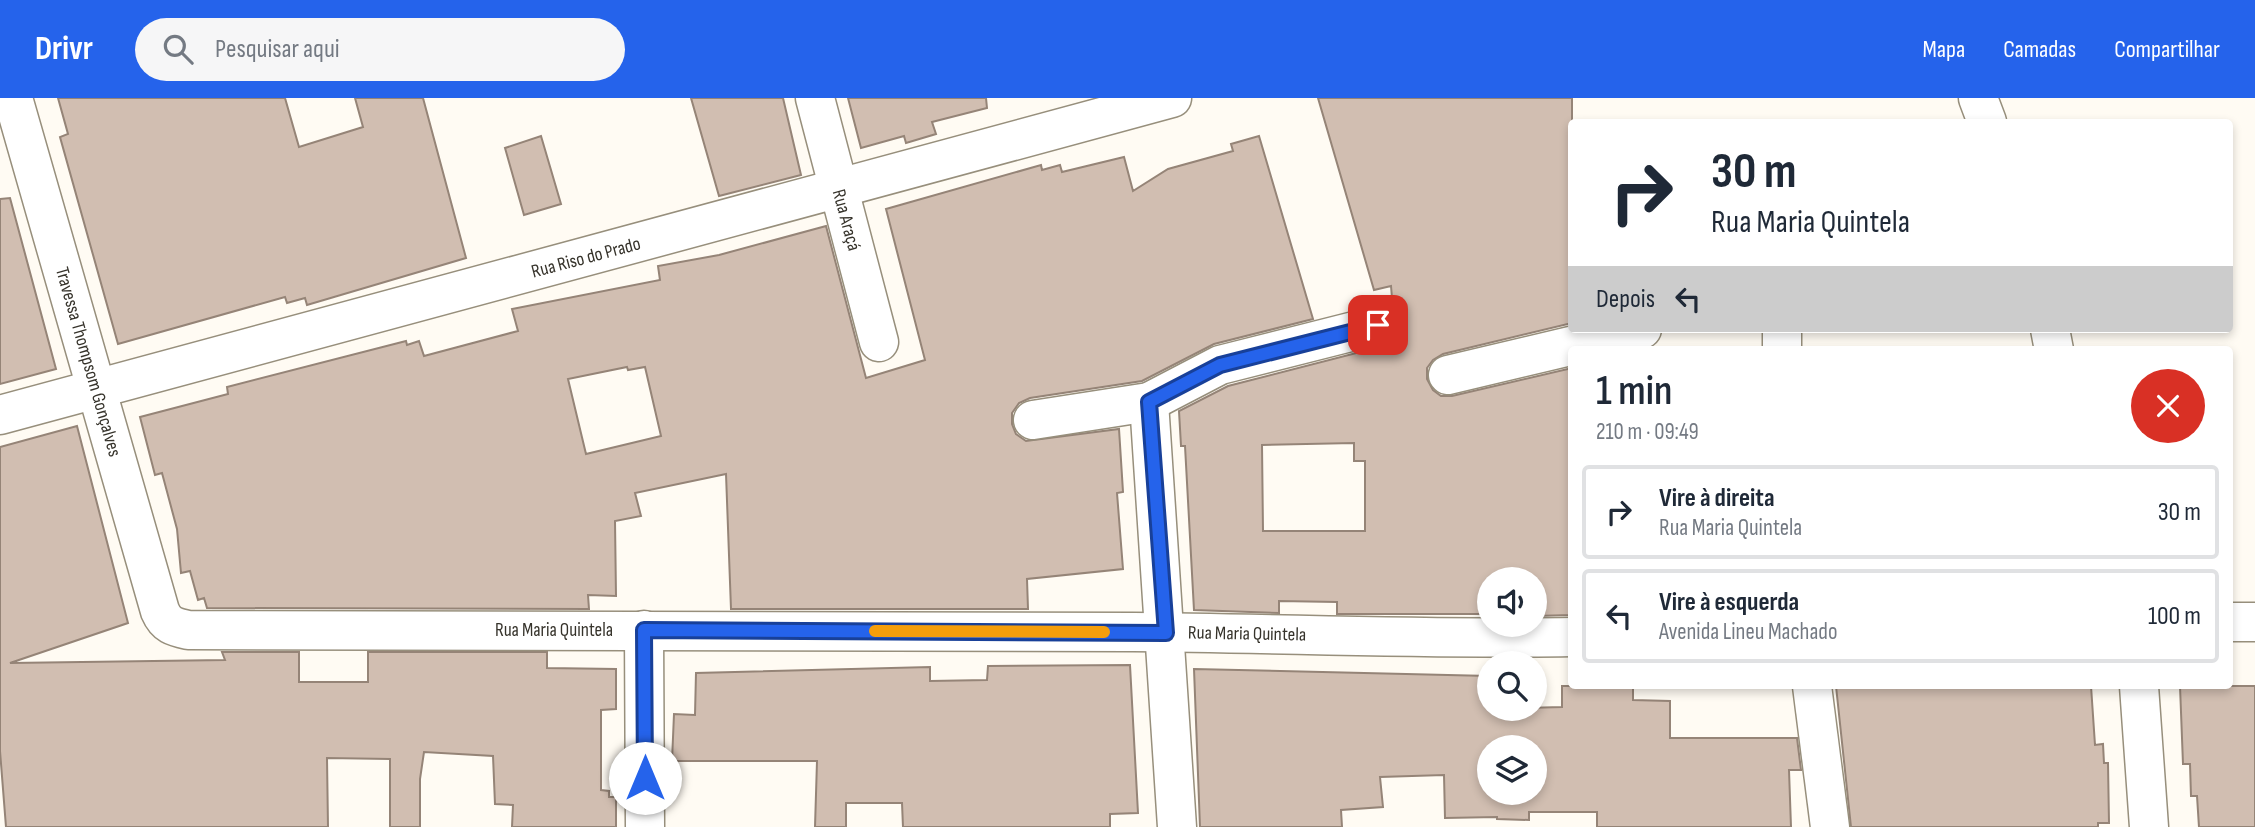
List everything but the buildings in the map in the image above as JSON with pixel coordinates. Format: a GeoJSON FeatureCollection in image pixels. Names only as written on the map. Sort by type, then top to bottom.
{"type":"FeatureCollection","features":[{"type":"Feature","properties":{"kind":"street","name":"Travessa Thompsom Gonçalves"},"geometry":{"type":"LineString","coordinates":[[13,98],[95,389],[160,611],[167,624]]}},
{"type":"Feature","properties":{"kind":"street","name":"Rua Araçá"},"geometry":{"type":"LineString","coordinates":[[815,98],[878,342]]}},
{"type":"Feature","properties":{"kind":"street","name":"Rua Riso do Prado"},"geometry":{"type":"LineString","coordinates":[[0,415],[1172,98]]}},
{"type":"Feature","properties":{"kind":"street"},"geometry":{"type":"LineString","coordinates":[[1978,98],[1986,119]]}},
{"type":"Feature","properties":{"kind":"street"},"geometry":{"type":"LineString","coordinates":[[1032,420],[1149,402],[1220,365],[1378,325]]}},
{"type":"Feature","properties":{"kind":"street"},"geometry":{"type":"LineString","coordinates":[[1570,346],[1625,333]]}},
{"type":"Feature","properties":{"kind":"street"},"geometry":{"type":"LineString","coordinates":[[1448,375],[1568,347]]}},
{"type":"Feature","properties":{"kind":"street"},"geometry":{"type":"LineString","coordinates":[[1149,402],[1177,827]]}},
{"type":"Feature","properties":{"kind":"street"},"geometry":{"type":"LineString","coordinates":[[2233,622],[2255,622]]}},
{"type":"Feature","properties":{"kind":"street","name":"Rua Maria Quintela"},"geometry":{"type":"LineString","coordinates":[[167,624],[188,630],[1166,633],[1474,639],[1568,637]]}},
{"type":"Feature","properties":{"kind":"street"},"geometry":{"type":"LineString","coordinates":[[644,630],[645,827]]}},
{"type":"Feature","properties":{"kind":"street"},"geometry":{"type":"LineString","coordinates":[[1812,689],[1830,827]]}},
{"type":"Feature","properties":{"kind":"street"},"geometry":{"type":"LineString","coordinates":[[2139,689],[2148,827]]}},
{"type":"Feature","properties":{"kind":"slow traffic"},"geometry":{"type":"LineString","coordinates":[[875,631],[1104,632]]}},
{"type":"Feature","properties":{"kind":"route"},"geometry":{"type":"LineString","coordinates":[[645,778],[644,630],[1166,633],[1149,402],[1220,365],[1378,325]]}}]}
